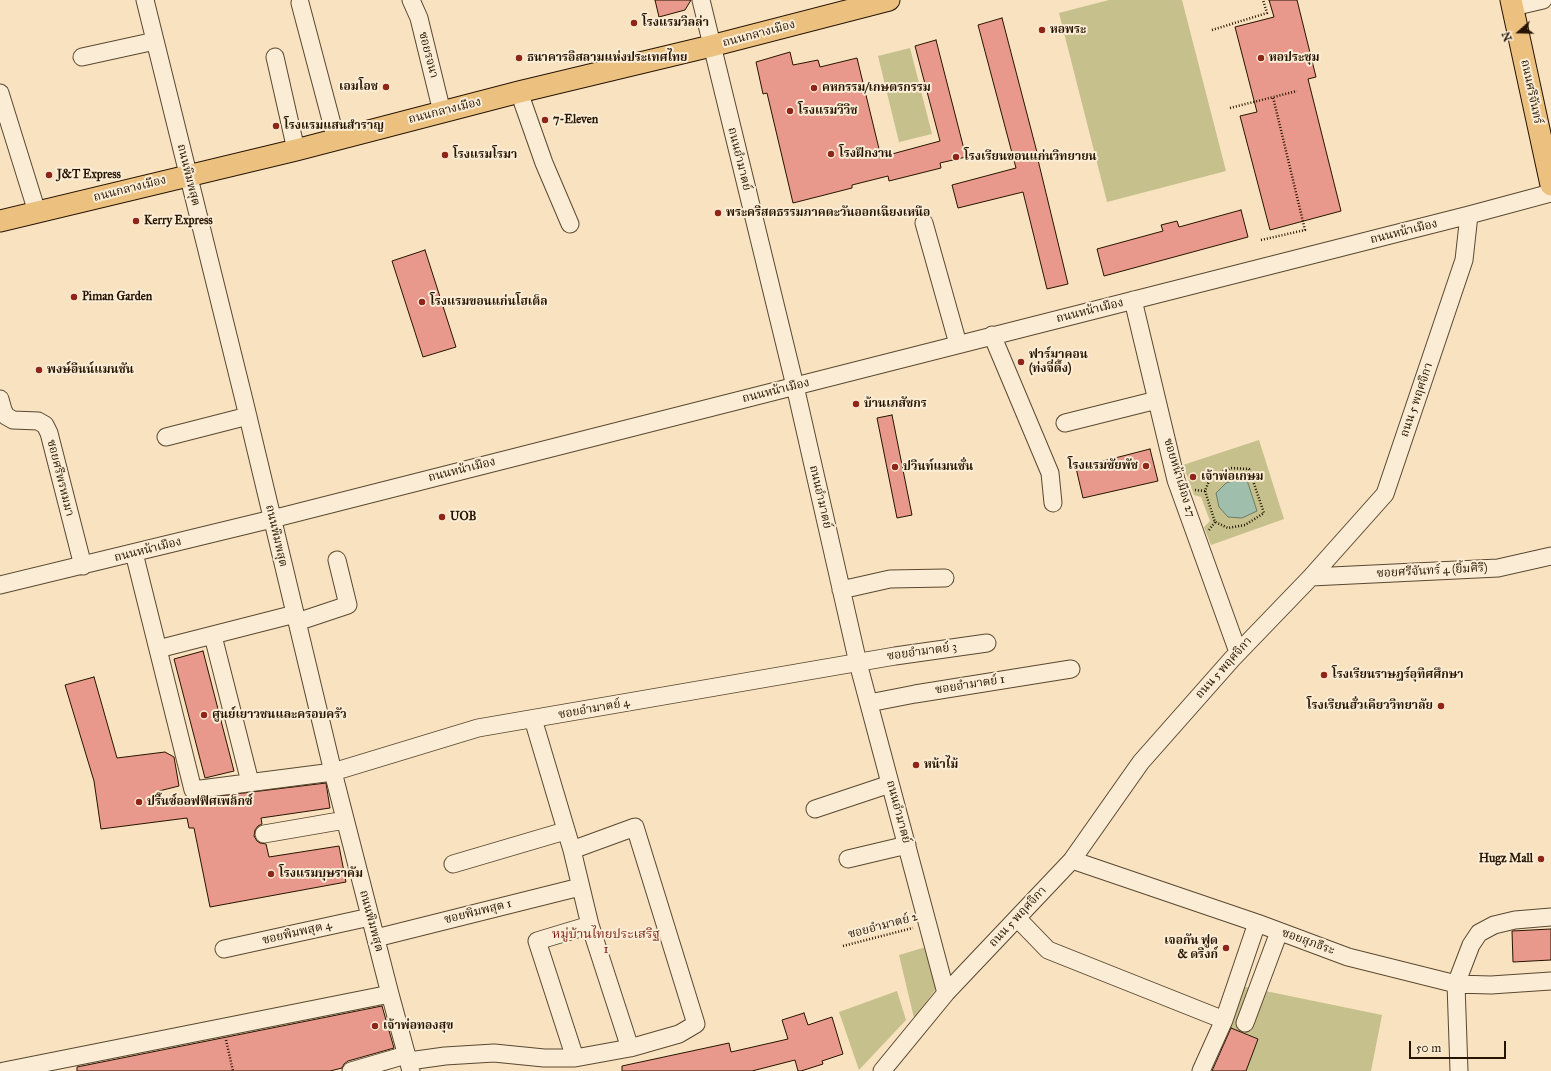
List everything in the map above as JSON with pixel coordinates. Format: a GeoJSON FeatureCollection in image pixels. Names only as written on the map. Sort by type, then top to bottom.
{"type":"FeatureCollection","features":[{"type":"Feature","properties":{"kind":"main road","name":"ถนนกลางเมือง"},"geometry":{"type":"LineString","coordinates":[[0,222],[188,175],[296,150],[519,92],[711,46],[889,0]]}},
{"type":"Feature","properties":{"kind":"main road","name":"ถนนศรีจันทร์"},"geometry":{"type":"LineString","coordinates":[[1512,4],[1551,185]]}},
{"type":"Feature","properties":{"kind":"street","name":"ถนนพิมพสุต"},"geometry":{"type":"LineString","coordinates":[[145,0],[248,416],[333,772],[409,1062]]}},
{"type":"Feature","properties":{"kind":"street","name":"ซอยรจนา"},"geometry":{"type":"LineString","coordinates":[[411,0],[419,18],[442,112]]}},
{"type":"Feature","properties":{"kind":"street","name":"ถนนอำมาตย์"},"geometry":{"type":"LineString","coordinates":[[701,0],[795,386],[858,663],[946,993]]}},
{"type":"Feature","properties":{"kind":"street"},"geometry":{"type":"LineString","coordinates":[[1512,4],[1544,0]]}},
{"type":"Feature","properties":{"kind":"street"},"geometry":{"type":"LineString","coordinates":[[300,3],[336,139]]}},
{"type":"Feature","properties":{"kind":"street"},"geometry":{"type":"LineString","coordinates":[[82,57],[155,41]]}},
{"type":"Feature","properties":{"kind":"street"},"geometry":{"type":"LineString","coordinates":[[275,57],[296,150]]}},
{"type":"Feature","properties":{"kind":"street"},"geometry":{"type":"LineString","coordinates":[[519,92],[544,163],[570,224]]}},
{"type":"Feature","properties":{"kind":"street"},"geometry":{"type":"LineString","coordinates":[[0,93],[37,212]]}},
{"type":"Feature","properties":{"kind":"street","name":"ถนนหน้าเมือง"},"geometry":{"type":"LineString","coordinates":[[0,586],[272,519],[1551,193]]}},
{"type":"Feature","properties":{"kind":"street","name":"ถนน 5 พฤศจิกา"},"geometry":{"type":"LineString","coordinates":[[882,1071],[946,993],[1072,860],[1141,762],[1238,652],[1311,577],[1385,494],[1464,260],[1469,215]]}},
{"type":"Feature","properties":{"kind":"street"},"geometry":{"type":"LineString","coordinates":[[924,223],[958,344]]}},
{"type":"Feature","properties":{"kind":"street","name":"ซอยหน้าเมือง 27"},"geometry":{"type":"LineString","coordinates":[[1133,300],[1176,480],[1238,652]]}},
{"type":"Feature","properties":{"kind":"street"},"geometry":{"type":"LineString","coordinates":[[992,335],[1050,473],[1053,503]]}},
{"type":"Feature","properties":{"kind":"street","name":"ซอยศรีพรหมมา"},"geometry":{"type":"LineString","coordinates":[[0,399],[6,416],[13,420],[38,421],[44,425],[48,433],[83,566]]}},
{"type":"Feature","properties":{"kind":"street"},"geometry":{"type":"LineString","coordinates":[[1065,423],[1157,400]]}},
{"type":"Feature","properties":{"kind":"street"},"geometry":{"type":"LineString","coordinates":[[166,437],[248,416]]}},
{"type":"Feature","properties":{"kind":"street"},"geometry":{"type":"LineString","coordinates":[[134,553],[158,649],[348,605],[337,560]]}},
{"type":"Feature","properties":{"kind":"street","name":"ซอยศรีจันทร์ 4 (ยิ้มศิริ)"},"geometry":{"type":"LineString","coordinates":[[1311,577],[1498,568],[1551,556]]}},
{"type":"Feature","properties":{"kind":"street"},"geometry":{"type":"LineString","coordinates":[[841,590],[890,579],[945,578]]}},
{"type":"Feature","properties":{"kind":"street"},"geometry":{"type":"LineString","coordinates":[[213,636],[250,782]]}},
{"type":"Feature","properties":{"kind":"street","name":"ซอยอำมาตย์ 3"},"geometry":{"type":"LineString","coordinates":[[858,663],[895,656],[987,643]]}},
{"type":"Feature","properties":{"kind":"street","name":"ซอยอำมาตย์ 4"},"geometry":{"type":"LineString","coordinates":[[158,649],[193,790],[333,772],[478,728],[858,663]]}},
{"type":"Feature","properties":{"kind":"street","name":"ซอยอำมาตย์ 1"},"geometry":{"type":"LineString","coordinates":[[869,703],[915,694],[1071,669]]}},
{"type":"Feature","properties":{"kind":"street"},"geometry":{"type":"LineString","coordinates":[[533,719],[572,850],[590,924],[630,1048]]}},
{"type":"Feature","properties":{"kind":"street"},"geometry":{"type":"LineString","coordinates":[[815,809],[890,784]]}},
{"type":"Feature","properties":{"kind":"street"},"geometry":{"type":"LineString","coordinates":[[264,834],[345,820]]}},
{"type":"Feature","properties":{"kind":"street"},"geometry":{"type":"LineString","coordinates":[[351,1071],[445,1056],[494,1053],[544,1058],[574,1058],[630,1048],[679,1034],[696,1024],[635,827],[572,850]]}},
{"type":"Feature","properties":{"kind":"street"},"geometry":{"type":"LineString","coordinates":[[453,864],[566,831]]}},
{"type":"Feature","properties":{"kind":"street"},"geometry":{"type":"LineString","coordinates":[[848,859],[906,845]]}},
{"type":"Feature","properties":{"kind":"street","name":"ซอยสุภธีระ"},"geometry":{"type":"LineString","coordinates":[[1072,860],[1257,923],[1348,957],[1456,984],[1491,985],[1551,981]]}},
{"type":"Feature","properties":{"kind":"street","name":"ซอยพิมพสุต 1"},"geometry":{"type":"LineString","coordinates":[[376,938],[580,887]]}},
{"type":"Feature","properties":{"kind":"street","name":"ซอยพิมพสุต 4"},"geometry":{"type":"LineString","coordinates":[[224,949],[370,917]]}},
{"type":"Feature","properties":{"kind":"street"},"geometry":{"type":"LineString","coordinates":[[1459,1071],[1456,984],[1471,945],[1480,933],[1494,925],[1515,920],[1551,917]]}},
{"type":"Feature","properties":{"kind":"street"},"geometry":{"type":"LineString","coordinates":[[1017,918],[1048,950],[1224,1020]]}},
{"type":"Feature","properties":{"kind":"street"},"geometry":{"type":"LineString","coordinates":[[1201,1071],[1224,1020],[1257,923]]}},
{"type":"Feature","properties":{"kind":"street"},"geometry":{"type":"LineString","coordinates":[[574,1058],[537,941],[590,924]]}},
{"type":"Feature","properties":{"kind":"street"},"geometry":{"type":"LineString","coordinates":[[1246,1023],[1279,932]]}},
{"type":"Feature","properties":{"kind":"street"},"geometry":{"type":"LineString","coordinates":[[4,1071],[390,994]]}},
{"type":"Feature","properties":{"kind":"path"},"geometry":{"type":"LineString","coordinates":[[1212,30],[1267,13],[1263,0]]}},
{"type":"Feature","properties":{"kind":"path"},"geometry":{"type":"LineString","coordinates":[[1230,108],[1297,91]]}},
{"type":"Feature","properties":{"kind":"path"},"geometry":{"type":"LineString","coordinates":[[1261,240],[1305,230],[1273,97]]}},
{"type":"Feature","properties":{"kind":"path"},"geometry":{"type":"LineString","coordinates":[[1231,468],[1249,469],[1264,513],[1245,525],[1228,528],[1215,522],[1205,491],[1211,476],[1231,468]]}},
{"type":"Feature","properties":{"kind":"path","name":"ซอยอำมาตย์ 2"},"geometry":{"type":"LineString","coordinates":[[844,946],[928,924]]}},
{"type":"Feature","properties":{"kind":"path"},"geometry":{"type":"LineString","coordinates":[[223,1027],[232,1071]]}},
{"type":"Feature","properties":{"kind":"shaded area"},"geometry":{"type":"Polygon","coordinates":[[[1109,0],[1182,0],[1226,171],[1107,202],[1059,13],[1109,0]]]}},
{"type":"Feature","properties":{"kind":"shaded area"},"geometry":{"type":"Polygon","coordinates":[[[910,48],[932,134],[899,142],[878,56],[910,48]]]}},
{"type":"Feature","properties":{"kind":"shaded area"},"geometry":{"type":"Polygon","coordinates":[[[1259,440],[1284,519],[1211,545],[1204,527],[1210,521],[1201,497],[1194,495],[1183,465],[1259,440]]]}},
{"type":"Feature","properties":{"kind":"shaded area"},"geometry":{"type":"Polygon","coordinates":[[[1246,477],[1257,511],[1242,518],[1228,517],[1219,507],[1216,493],[1226,483],[1246,477]]]}},
{"type":"Feature","properties":{"kind":"shaded area"},"geometry":{"type":"Polygon","coordinates":[[[926,947],[936,989],[914,1018],[899,955],[926,947]]]}},
{"type":"Feature","properties":{"kind":"shaded area"},"geometry":{"type":"Polygon","coordinates":[[[1241,986],[1382,1015],[1371,1071],[1246,1071],[1258,1039],[1228,1027],[1241,986]]]}},
{"type":"Feature","properties":{"kind":"shaded area"},"geometry":{"type":"Polygon","coordinates":[[[897,991],[906,1020],[859,1070],[839,1012],[897,991]]]}},
{"type":"Feature","properties":{"kind":"building"},"geometry":{"type":"Polygon","coordinates":[[[655,0],[691,0],[685,10],[659,17],[655,0]]]}},
{"type":"Feature","properties":{"kind":"building"},"geometry":{"type":"Polygon","coordinates":[[[1269,0],[1297,0],[1316,77],[1308,79],[1341,211],[1270,230],[1240,116],[1257,112],[1235,27],[1274,17],[1269,0]]]}},
{"type":"Feature","properties":{"kind":"building"},"geometry":{"type":"Polygon","coordinates":[[[1002,18],[1039,160],[1068,284],[1047,289],[1023,192],[958,208],[952,185],[1016,168],[978,25],[1002,18]]]}},
{"type":"Feature","properties":{"kind":"building"},"geometry":{"type":"Polygon","coordinates":[[[936,40],[966,157],[940,163],[941,168],[889,181],[888,176],[852,185],[852,188],[793,203],[767,93],[763,94],[756,62],[790,52],[793,65],[818,60],[820,67],[857,58],[881,157],[940,141],[915,46],[936,40]]]}},
{"type":"Feature","properties":{"kind":"building"},"geometry":{"type":"Polygon","coordinates":[[[1241,210],[1248,237],[1104,276],[1097,249],[1163,231],[1161,225],[1177,221],[1179,227],[1241,210]]]}},
{"type":"Feature","properties":{"kind":"building"},"geometry":{"type":"Polygon","coordinates":[[[425,250],[456,347],[423,357],[392,261],[425,250]]]}},
{"type":"Feature","properties":{"kind":"building","name":"ปวินท์แมนชั่น"},"geometry":{"type":"Polygon","coordinates":[[[892,415],[912,515],[897,518],[877,418],[892,415]]]}},
{"type":"Feature","properties":{"kind":"building"},"geometry":{"type":"Polygon","coordinates":[[[1150,449],[1158,481],[1083,498],[1076,468],[1150,449]]]}},
{"type":"Feature","properties":{"kind":"building","name":"ศูนย์เยาวชนและครอบครัว"},"geometry":{"type":"Polygon","coordinates":[[[203,651],[234,771],[205,778],[174,659],[203,651]]]}},
{"type":"Feature","properties":{"kind":"building"},"geometry":{"type":"Polygon","coordinates":[[[94,677],[117,758],[165,752],[174,757],[179,786],[159,791],[161,803],[326,783],[330,808],[261,818],[262,824],[255,830],[254,836],[260,843],[266,844],[269,857],[339,846],[346,882],[210,907],[194,828],[189,828],[187,818],[101,829],[94,781],[65,685],[94,677]]]}},
{"type":"Feature","properties":{"kind":"building"},"geometry":{"type":"Polygon","coordinates":[[[1551,929],[1551,960],[1513,962],[1512,931],[1551,929]]]}},
{"type":"Feature","properties":{"kind":"building"},"geometry":{"type":"Polygon","coordinates":[[[382,1006],[394,1048],[348,1061],[342,1068],[330,1071],[77,1071],[77,1067],[382,1006]]]}},
{"type":"Feature","properties":{"kind":"building"},"geometry":{"type":"Polygon","coordinates":[[[804,1013],[808,1025],[832,1017],[843,1054],[822,1061],[823,1064],[801,1071],[798,1071],[795,1060],[752,1071],[622,1071],[622,1066],[729,1043],[731,1052],[788,1039],[782,1020],[804,1013]]]}},
{"type":"Feature","properties":{"kind":"building"},"geometry":{"type":"Polygon","coordinates":[[[1231,1028],[1258,1039],[1246,1071],[1212,1071],[1231,1028]]]}},
{"type":"Feature","properties":{"kind":"place","name":"โรงแรมวิลล่า"},"geometry":{"type":"Point","coordinates":[634,23]}},
{"type":"Feature","properties":{"kind":"place","name":"หอพระ"},"geometry":{"type":"Point","coordinates":[1042,30]}},
{"type":"Feature","properties":{"kind":"place","name":"ธนาคารอิสลามแห่งประเทศไทย"},"geometry":{"type":"Point","coordinates":[519,58]}},
{"type":"Feature","properties":{"kind":"place","name":"หอประชุม"},"geometry":{"type":"Point","coordinates":[1261,58]}},
{"type":"Feature","properties":{"kind":"place","name":"เอมโอช"},"geometry":{"type":"Point","coordinates":[386,87]}},
{"type":"Feature","properties":{"kind":"place","name":"คหกรรม/เกษตรกรรม"},"geometry":{"type":"Point","coordinates":[814,88]}},
{"type":"Feature","properties":{"kind":"place","name":"โรงแรมวีวิช"},"geometry":{"type":"Point","coordinates":[790,111]}},
{"type":"Feature","properties":{"kind":"place","name":"7-Eleven"},"geometry":{"type":"Point","coordinates":[545,120]}},
{"type":"Feature","properties":{"kind":"place","name":"โรงแรมแสนสำราญ"},"geometry":{"type":"Point","coordinates":[276,126]}},
{"type":"Feature","properties":{"kind":"place","name":"โรงฝึกงาน"},"geometry":{"type":"Point","coordinates":[831,154]}},
{"type":"Feature","properties":{"kind":"place","name":"โรงแรมโรมา"},"geometry":{"type":"Point","coordinates":[445,155]}},
{"type":"Feature","properties":{"kind":"place","name":"โรงเรียนขอนแก่นวิทยายน"},"geometry":{"type":"Point","coordinates":[956,157]}},
{"type":"Feature","properties":{"kind":"place","name":"J&T Express"},"geometry":{"type":"Point","coordinates":[49,175]}},
{"type":"Feature","properties":{"kind":"place","name":"พระคริสตธรรมภาคตะวันออกเฉียงเหนือ"},"geometry":{"type":"Point","coordinates":[718,213]}},
{"type":"Feature","properties":{"kind":"place","name":"Kerry Express"},"geometry":{"type":"Point","coordinates":[136,221]}},
{"type":"Feature","properties":{"kind":"place","name":"Piman Garden"},"geometry":{"type":"Point","coordinates":[74,297]}},
{"type":"Feature","properties":{"kind":"place","name":"โรงแรมขอนแก่นโฮเต็ล"},"geometry":{"type":"Point","coordinates":[422,302]}},
{"type":"Feature","properties":{"kind":"place","name":"ฟาร์มาคอน (ท่งจี่ตึ้ง)"},"geometry":{"type":"Point","coordinates":[1021,362]}},
{"type":"Feature","properties":{"kind":"place","name":"พงษ์อินน์แมนชัน"},"geometry":{"type":"Point","coordinates":[39,370]}},
{"type":"Feature","properties":{"kind":"place","name":"บ้านเภสัชกร"},"geometry":{"type":"Point","coordinates":[856,404]}},
{"type":"Feature","properties":{"kind":"place","name":"โรงแรมชัยพัช"},"geometry":{"type":"Point","coordinates":[1146,466]}},
{"type":"Feature","properties":{"kind":"place","name":"ปวินท์แมนชั่น"},"geometry":{"type":"Point","coordinates":[895,467]}},
{"type":"Feature","properties":{"kind":"place","name":"เจ้าพ่อเกษม"},"geometry":{"type":"Point","coordinates":[1193,477]}},
{"type":"Feature","properties":{"kind":"place","name":"UOB"},"geometry":{"type":"Point","coordinates":[442,517]}},
{"type":"Feature","properties":{"kind":"place","name":"โรงเรียนราษฎร์อุทิศศึกษา"},"geometry":{"type":"Point","coordinates":[1324,675]}},
{"type":"Feature","properties":{"kind":"place","name":"โรงเรียนฮั่วเคียววิทยาลัย"},"geometry":{"type":"Point","coordinates":[1441,706]}},
{"type":"Feature","properties":{"kind":"place","name":"ศูนย์เยาวชนและครอบครัว"},"geometry":{"type":"Point","coordinates":[204,715]}},
{"type":"Feature","properties":{"kind":"place","name":"หน้าไม้"},"geometry":{"type":"Point","coordinates":[916,765]}},
{"type":"Feature","properties":{"kind":"place","name":"ปริ๊นซ์ออฟฟิศเพล็กซ์"},"geometry":{"type":"Point","coordinates":[139,802]}},
{"type":"Feature","properties":{"kind":"place","name":"Hugz Mall"},"geometry":{"type":"Point","coordinates":[1541,859]}},
{"type":"Feature","properties":{"kind":"place","name":"โรงแรมบุษราคัม"},"geometry":{"type":"Point","coordinates":[271,874]}},
{"type":"Feature","properties":{"kind":"place","name":"เจอกัน ฟูด & ดริงก์"},"geometry":{"type":"Point","coordinates":[1226,948]}},
{"type":"Feature","properties":{"kind":"place","name":"เจ้าพ่อทองสุข"},"geometry":{"type":"Point","coordinates":[375,1026]}},
{"type":"Feature","properties":{"kind":"district","name":"หมู่บ้านไทยประเสริฐ 1"},"geometry":{"type":"Point","coordinates":[606,942]}}]}
